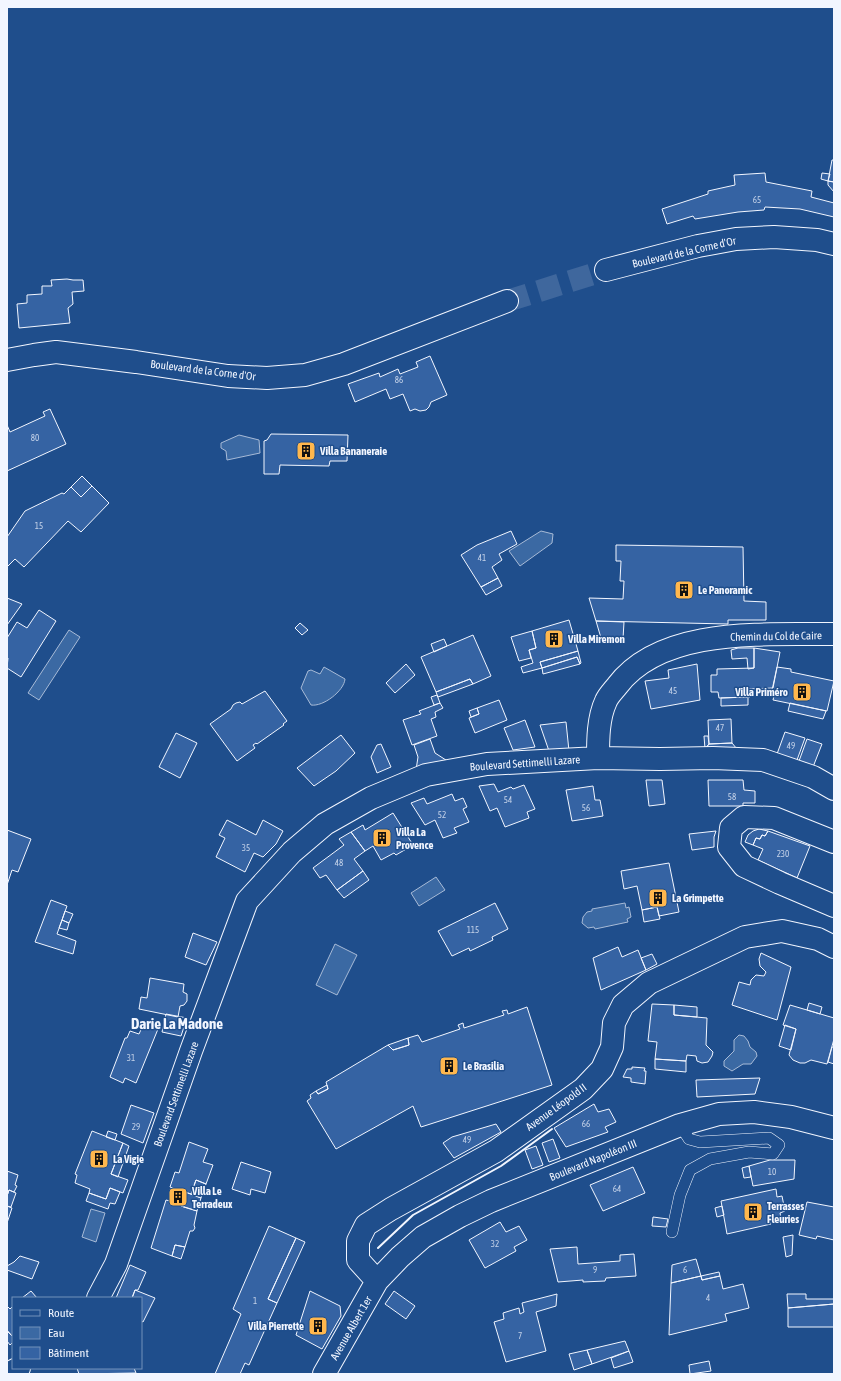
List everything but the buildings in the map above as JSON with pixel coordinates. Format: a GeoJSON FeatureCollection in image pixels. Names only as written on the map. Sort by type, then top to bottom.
{"type":"FeatureCollection","features":[{"type":"Feature","properties":{"kind":"street","name":"Boulevard de la Corne d'Or"},"geometry":{"type":"LineString","coordinates":[[606,270],[698,246],[736,239],[774,237],[817,240],[834,244]]}},
{"type":"Feature","properties":{"kind":"street","name":"Boulevard de la Corne d'Or"},"geometry":{"type":"LineString","coordinates":[[7,360],[56,352],[228,376],[267,378],[305,375],[344,364],[507,301]]}},
{"type":"Feature","properties":{"kind":"street","name":"Chemin du Col de Caire"},"geometry":{"type":"LineString","coordinates":[[598,758],[598,730],[606,701],[624,677],[647,659],[690,642],[741,635],[834,634]]}},
{"type":"Feature","properties":{"kind":"street","name":"Boulevard Settimelli Lazare"},"geometry":{"type":"LineString","coordinates":[[99,1297],[116,1264],[191,1051],[247,901],[292,852],[325,824],[371,798],[426,775],[487,764],[598,758],[713,758],[763,760],[813,777],[834,790]]}},
{"type":"Feature","properties":{"kind":"street"},"geometry":{"type":"LineString","coordinates":[[834,842],[774,818],[744,817],[732,828],[729,847],[744,866],[834,906]]}},
{"type":"Feature","properties":{"kind":"street","name":"Avenue Léopold II"},"geometry":{"type":"LineString","coordinates":[[377,1281],[358,1260],[358,1241],[366,1225],[391,1209],[496,1150],[583,1089],[602,1069],[612,1047],[614,1022],[623,1005],[649,983],[745,937],[782,931],[818,940],[834,947]]}},
{"type":"Feature","properties":{"kind":"street","name":"Boulevard Napoléon III"},"geometry":{"type":"LineString","coordinates":[[377,1281],[400,1257],[423,1237],[460,1216],[491,1201],[680,1125],[719,1114],[754,1112],[791,1117],[834,1128]]}},
{"type":"Feature","properties":{"kind":"street","name":"Avenue Albert 1er"},"geometry":{"type":"LineString","coordinates":[[324,1374],[377,1281]]}},
{"type":"Feature","properties":{"kind":"street"},"geometry":{"type":"LineString","coordinates":[[7,1374],[17,1369]]}},
{"type":"Feature","properties":{"kind":"lane"},"geometry":{"type":"LineString","coordinates":[[672,1232],[680,1195],[690,1170],[710,1159],[749,1152],[773,1154],[779,1145],[769,1138],[700,1142],[689,1140],[680,1125]]}},
{"type":"Feature","properties":{"kind":"water"},"geometry":{"type":"Polygon","coordinates":[[[239,435],[259,440],[260,453],[227,460],[226,451],[221,448],[221,443],[239,435]]]}},
{"type":"Feature","properties":{"kind":"water"},"geometry":{"type":"Polygon","coordinates":[[[541,531],[553,534],[552,543],[520,566],[509,551],[541,531]]]}},
{"type":"Feature","properties":{"kind":"water"},"geometry":{"type":"Polygon","coordinates":[[[69,630],[80,637],[39,700],[28,693],[69,630]]]}},
{"type":"Feature","properties":{"kind":"water"},"geometry":{"type":"Polygon","coordinates":[[[324,667],[345,679],[344,684],[337,693],[327,701],[316,705],[311,705],[301,688],[308,671],[311,670],[320,674],[324,667]]]}},
{"type":"Feature","properties":{"kind":"water"},"geometry":{"type":"Polygon","coordinates":[[[436,877],[445,890],[419,906],[411,893],[436,877]]]}},
{"type":"Feature","properties":{"kind":"water"},"geometry":{"type":"Polygon","coordinates":[[[625,903],[626,908],[629,907],[631,917],[627,919],[628,922],[595,929],[594,927],[588,928],[582,923],[583,917],[587,912],[592,911],[592,909],[625,903]]]}},
{"type":"Feature","properties":{"kind":"water"},"geometry":{"type":"Polygon","coordinates":[[[335,944],[357,955],[337,995],[316,985],[335,944]]]}},
{"type":"Feature","properties":{"kind":"water"},"geometry":{"type":"Polygon","coordinates":[[[739,1035],[744,1036],[750,1047],[756,1052],[757,1056],[751,1064],[743,1064],[732,1071],[724,1066],[724,1061],[734,1051],[734,1040],[739,1035]]]}},
{"type":"Feature","properties":{"kind":"water"},"geometry":{"type":"Polygon","coordinates":[[[91,1209],[105,1213],[96,1242],[82,1237],[91,1209]]]}},
{"type":"Feature","properties":{"kind":"tunnel"},"geometry":{"type":"LineString","coordinates":[[507,301],[606,270]]}},
{"type":"Feature","properties":{"kind":"wall"},"geometry":{"type":"LineString","coordinates":[[378,1248],[413,1215],[501,1166],[552,1129]]}},
{"type":"Feature","properties":{"kind":"place","name":"Villa Bananeraie"},"geometry":{"type":"Point","coordinates":[306,451]}},
{"type":"Feature","properties":{"kind":"place","name":"Le Panoramic"},"geometry":{"type":"Point","coordinates":[684,590]}},
{"type":"Feature","properties":{"kind":"place","name":"Villa Miremon"},"geometry":{"type":"Point","coordinates":[554,639]}},
{"type":"Feature","properties":{"kind":"place","name":"Villa Priméro"},"geometry":{"type":"Point","coordinates":[802,692]}},
{"type":"Feature","properties":{"kind":"place","name":"Villa La Provence"},"geometry":{"type":"Point","coordinates":[382,838]}},
{"type":"Feature","properties":{"kind":"place","name":"La Grimpette"},"geometry":{"type":"Point","coordinates":[658,898]}},
{"type":"Feature","properties":{"kind":"place","name":"Le Brasilia"},"geometry":{"type":"Point","coordinates":[449,1066]}},
{"type":"Feature","properties":{"kind":"place","name":"La Vigie"},"geometry":{"type":"Point","coordinates":[99,1159]}},
{"type":"Feature","properties":{"kind":"place","name":"Villa Le Terradeux"},"geometry":{"type":"Point","coordinates":[178,1197]}},
{"type":"Feature","properties":{"kind":"place","name":"Terrasses Fleuries"},"geometry":{"type":"Point","coordinates":[753,1212]}},
{"type":"Feature","properties":{"kind":"place","name":"Villa Pierrette"},"geometry":{"type":"Point","coordinates":[318,1326]}},
{"type":"Feature","properties":{"kind":"district","name":"Darie La Madone"},"geometry":{"type":"Point","coordinates":[177,1023]}}]}
